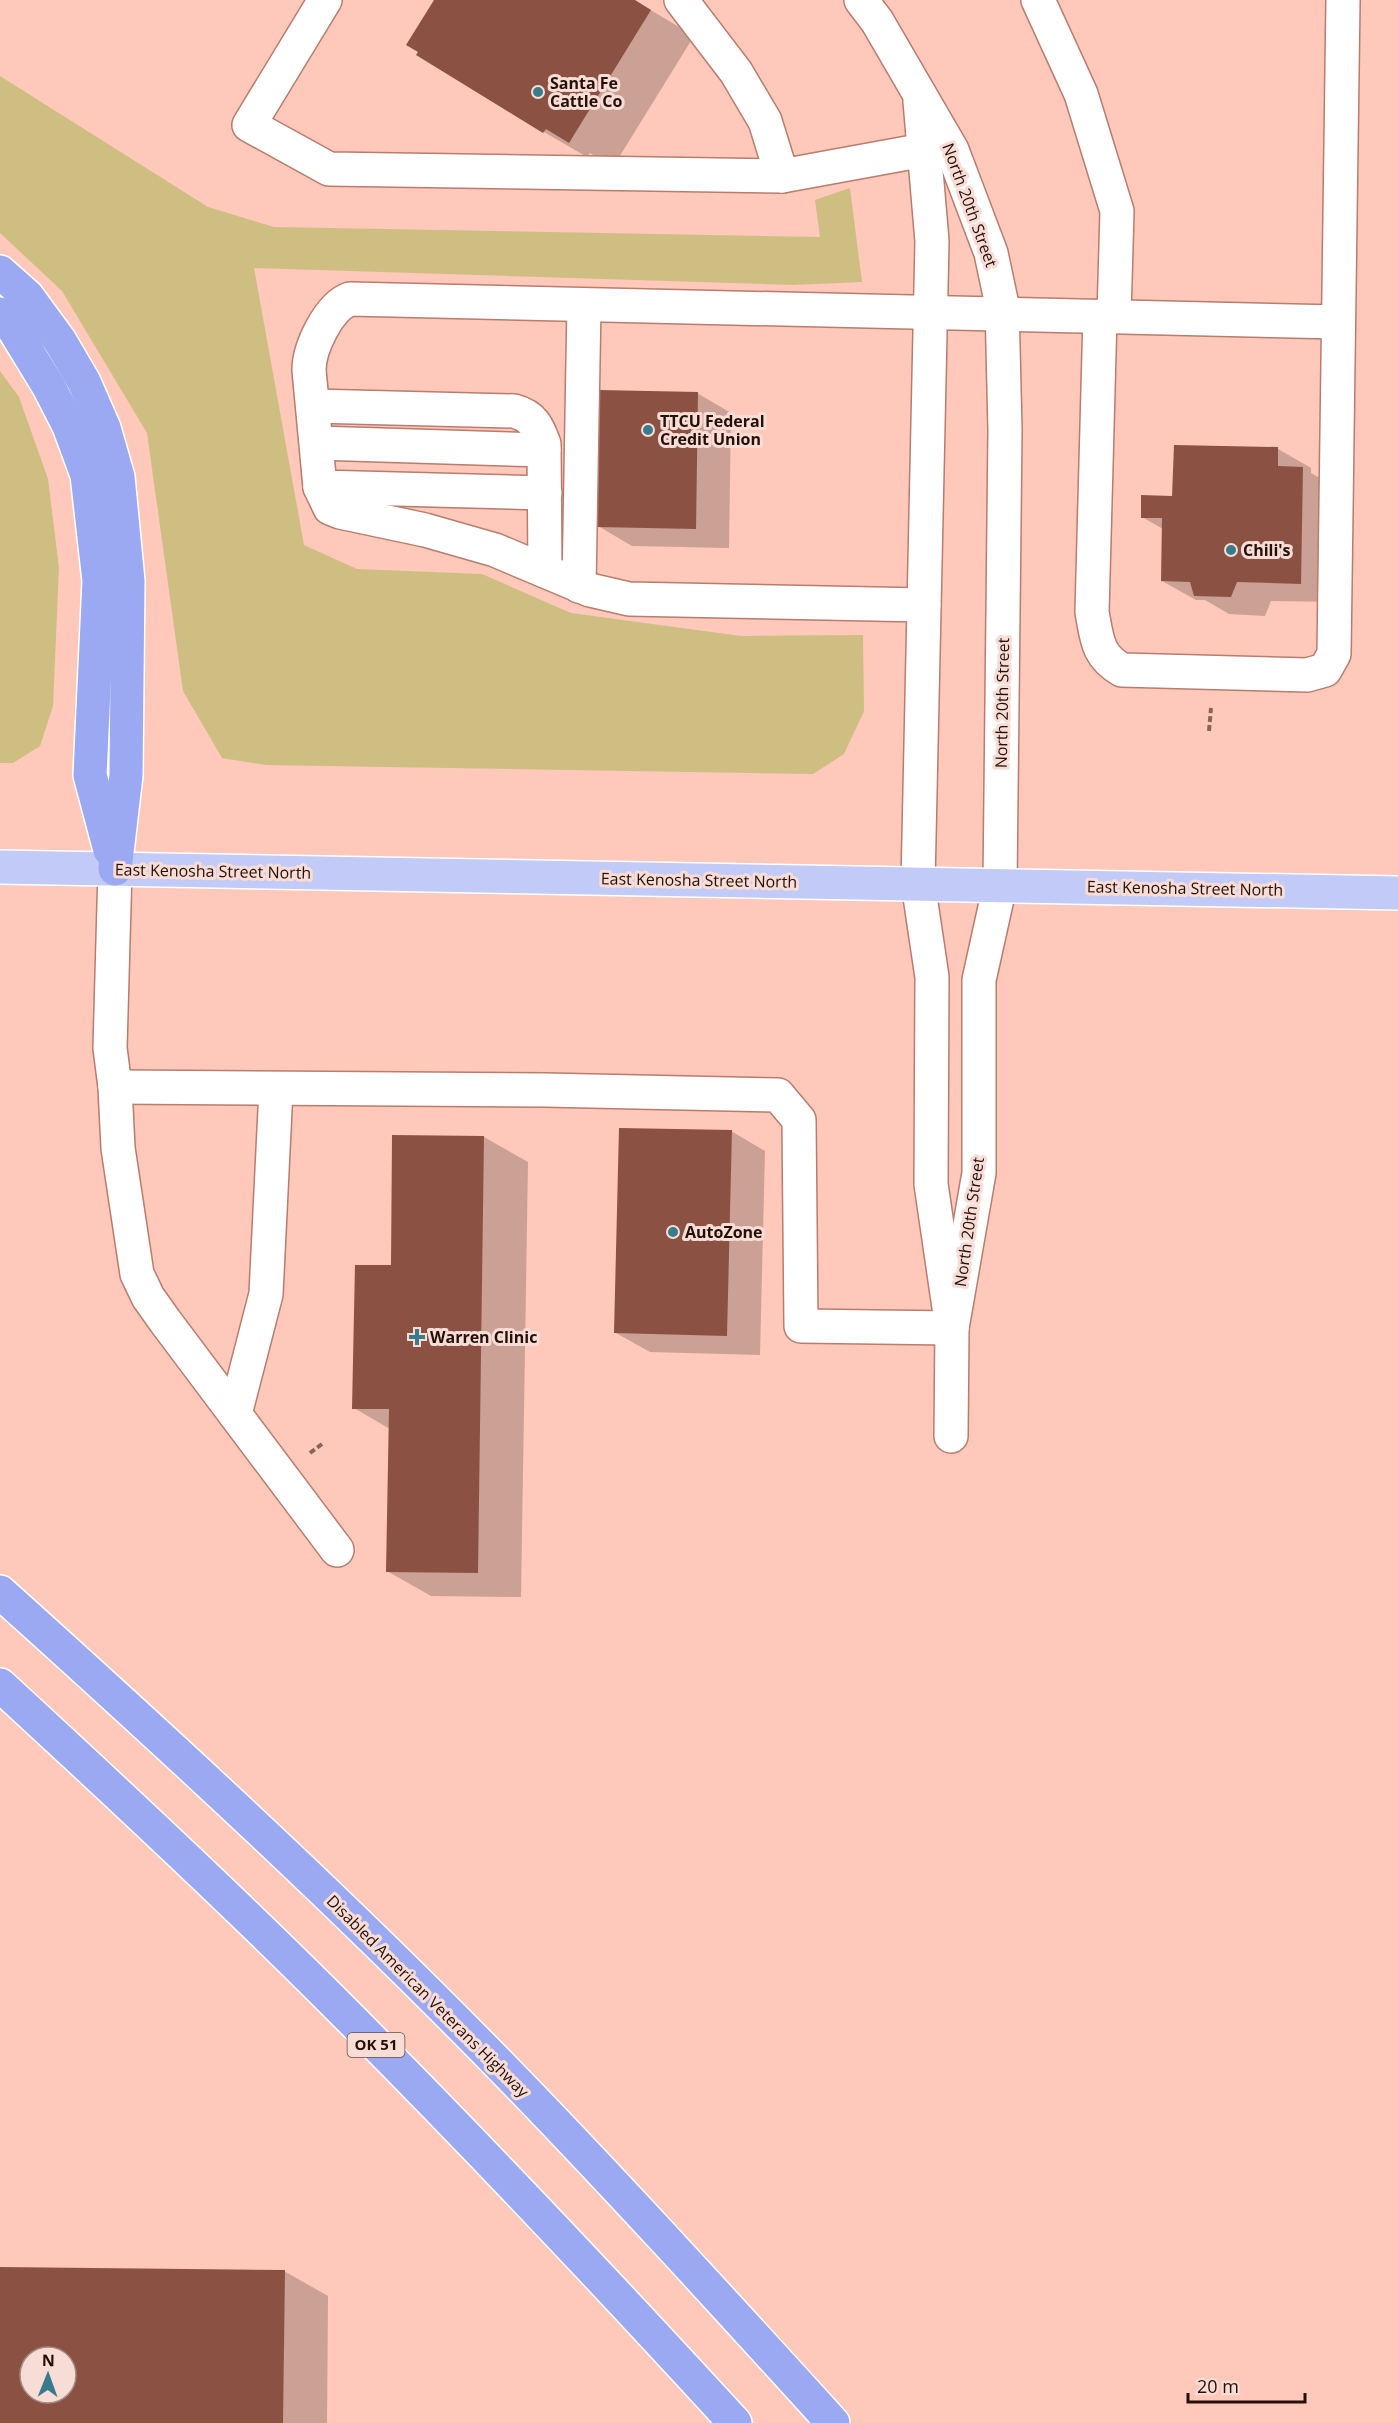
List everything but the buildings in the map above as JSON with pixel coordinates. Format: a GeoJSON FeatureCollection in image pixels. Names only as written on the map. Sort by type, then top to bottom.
{"type":"FeatureCollection","features":[{"type":"Feature","properties":{"kind":"highway"},"geometry":{"type":"LineString","coordinates":[[0,272],[27,296],[60,341],[78,372],[104,428],[118,477],[128,581],[126,775],[115,869]]}},
{"type":"Feature","properties":{"kind":"highway"},"geometry":{"type":"LineString","coordinates":[[0,314],[10,323],[49,387],[69,426],[87,475],[99,580],[90,774],[115,869]]}},
{"type":"Feature","properties":{"kind":"highway","name":"Disabled American Veterans Highway"},"geometry":{"type":"LineString","coordinates":[[0,1592],[180,1756],[388,1954],[526,2093],[697,2274],[833,2423]]}},
{"type":"Feature","properties":{"kind":"highway","name":"OK 51"},"geometry":{"type":"LineString","coordinates":[[0,1685],[329,1997],[469,2139],[735,2423]]}},
{"type":"Feature","properties":{"kind":"main road","name":"East Kenosha Street North"},"geometry":{"type":"LineString","coordinates":[[0,867],[1398,892]]}},
{"type":"Feature","properties":{"kind":"street"},"geometry":{"type":"LineString","coordinates":[[325,0],[249,124],[329,169],[782,176],[924,150]]}},
{"type":"Feature","properties":{"kind":"street"},"geometry":{"type":"LineString","coordinates":[[681,0],[736,72],[765,121],[782,176]]}},
{"type":"Feature","properties":{"kind":"street","name":"North 20th Street"},"geometry":{"type":"LineString","coordinates":[[861,0],[877,21],[920,91],[952,150],[991,254],[1003,314],[1005,430],[1000,885],[979,980],[979,1173],[952,1328]]}},
{"type":"Feature","properties":{"kind":"street"},"geometry":{"type":"LineString","coordinates":[[1038,0],[1081,94],[1117,211],[1107,316],[1092,612],[1098,642],[1108,663],[1122,670],[1307,675],[1325,670],[1334,654],[1343,0]]}},
{"type":"Feature","properties":{"kind":"street","name":"North 20th Street"},"geometry":{"type":"LineString","coordinates":[[920,91],[932,241],[918,883],[932,977],[931,1184],[952,1328],[951,1436]]}},
{"type":"Feature","properties":{"kind":"street"},"geometry":{"type":"LineString","coordinates":[[924,605],[629,599],[579,586],[495,550],[425,530],[357,517],[319,455],[309,370],[311,352],[330,316],[342,301],[350,299],[1338,322]]}},
{"type":"Feature","properties":{"kind":"street"},"geometry":{"type":"LineString","coordinates":[[579,586],[584,305]]}},
{"type":"Feature","properties":{"kind":"street"},"geometry":{"type":"LineString","coordinates":[[319,455],[514,411],[524,413],[543,471],[544,571]]}},
{"type":"Feature","properties":{"kind":"street"},"geometry":{"type":"LineString","coordinates":[[319,455],[543,471]]}},
{"type":"Feature","properties":{"kind":"street"},"geometry":{"type":"LineString","coordinates":[[319,455],[543,471]]}},
{"type":"Feature","properties":{"kind":"street"},"geometry":{"type":"LineString","coordinates":[[115,869],[110,1048],[115,1087],[118,1148],[137,1274],[154,1305],[337,1550]]}},
{"type":"Feature","properties":{"kind":"street"},"geometry":{"type":"LineString","coordinates":[[115,1087],[544,1090],[778,1095],[800,1120],[801,1326],[952,1328]]}},
{"type":"Feature","properties":{"kind":"street"},"geometry":{"type":"LineString","coordinates":[[235,1414],[266,1293],[276,1089]]}},
{"type":"Feature","properties":{"kind":"shaded area"},"geometry":{"type":"Polygon","coordinates":[[[0,76],[208,207],[274,227],[820,237],[815,200],[850,188],[862,282],[793,285],[254,268],[304,545],[357,569],[482,574],[571,613],[741,636],[863,635],[864,711],[844,754],[813,774],[266,765],[222,758],[183,691],[147,433],[62,291],[0,233],[0,76]]]}},
{"type":"Feature","properties":{"kind":"shaded area"},"geometry":{"type":"Polygon","coordinates":[[[0,371],[19,397],[48,479],[59,568],[53,706],[40,746],[13,763],[0,763],[0,371]]]}},
{"type":"Feature","properties":{"kind":"place","name":"Santa Fe Cattle Co"},"geometry":{"type":"Point","coordinates":[538,92]}},
{"type":"Feature","properties":{"kind":"place","name":"TTCU Federal Credit Union"},"geometry":{"type":"Point","coordinates":[648,430]}},
{"type":"Feature","properties":{"kind":"place","name":"Chili's"},"geometry":{"type":"Point","coordinates":[1231,550]}},
{"type":"Feature","properties":{"kind":"place","name":"AutoZone"},"geometry":{"type":"Point","coordinates":[673,1232]}},
{"type":"Feature","properties":{"kind":"place","name":"Warren Clinic"},"geometry":{"type":"Point","coordinates":[417,1337]}}]}
